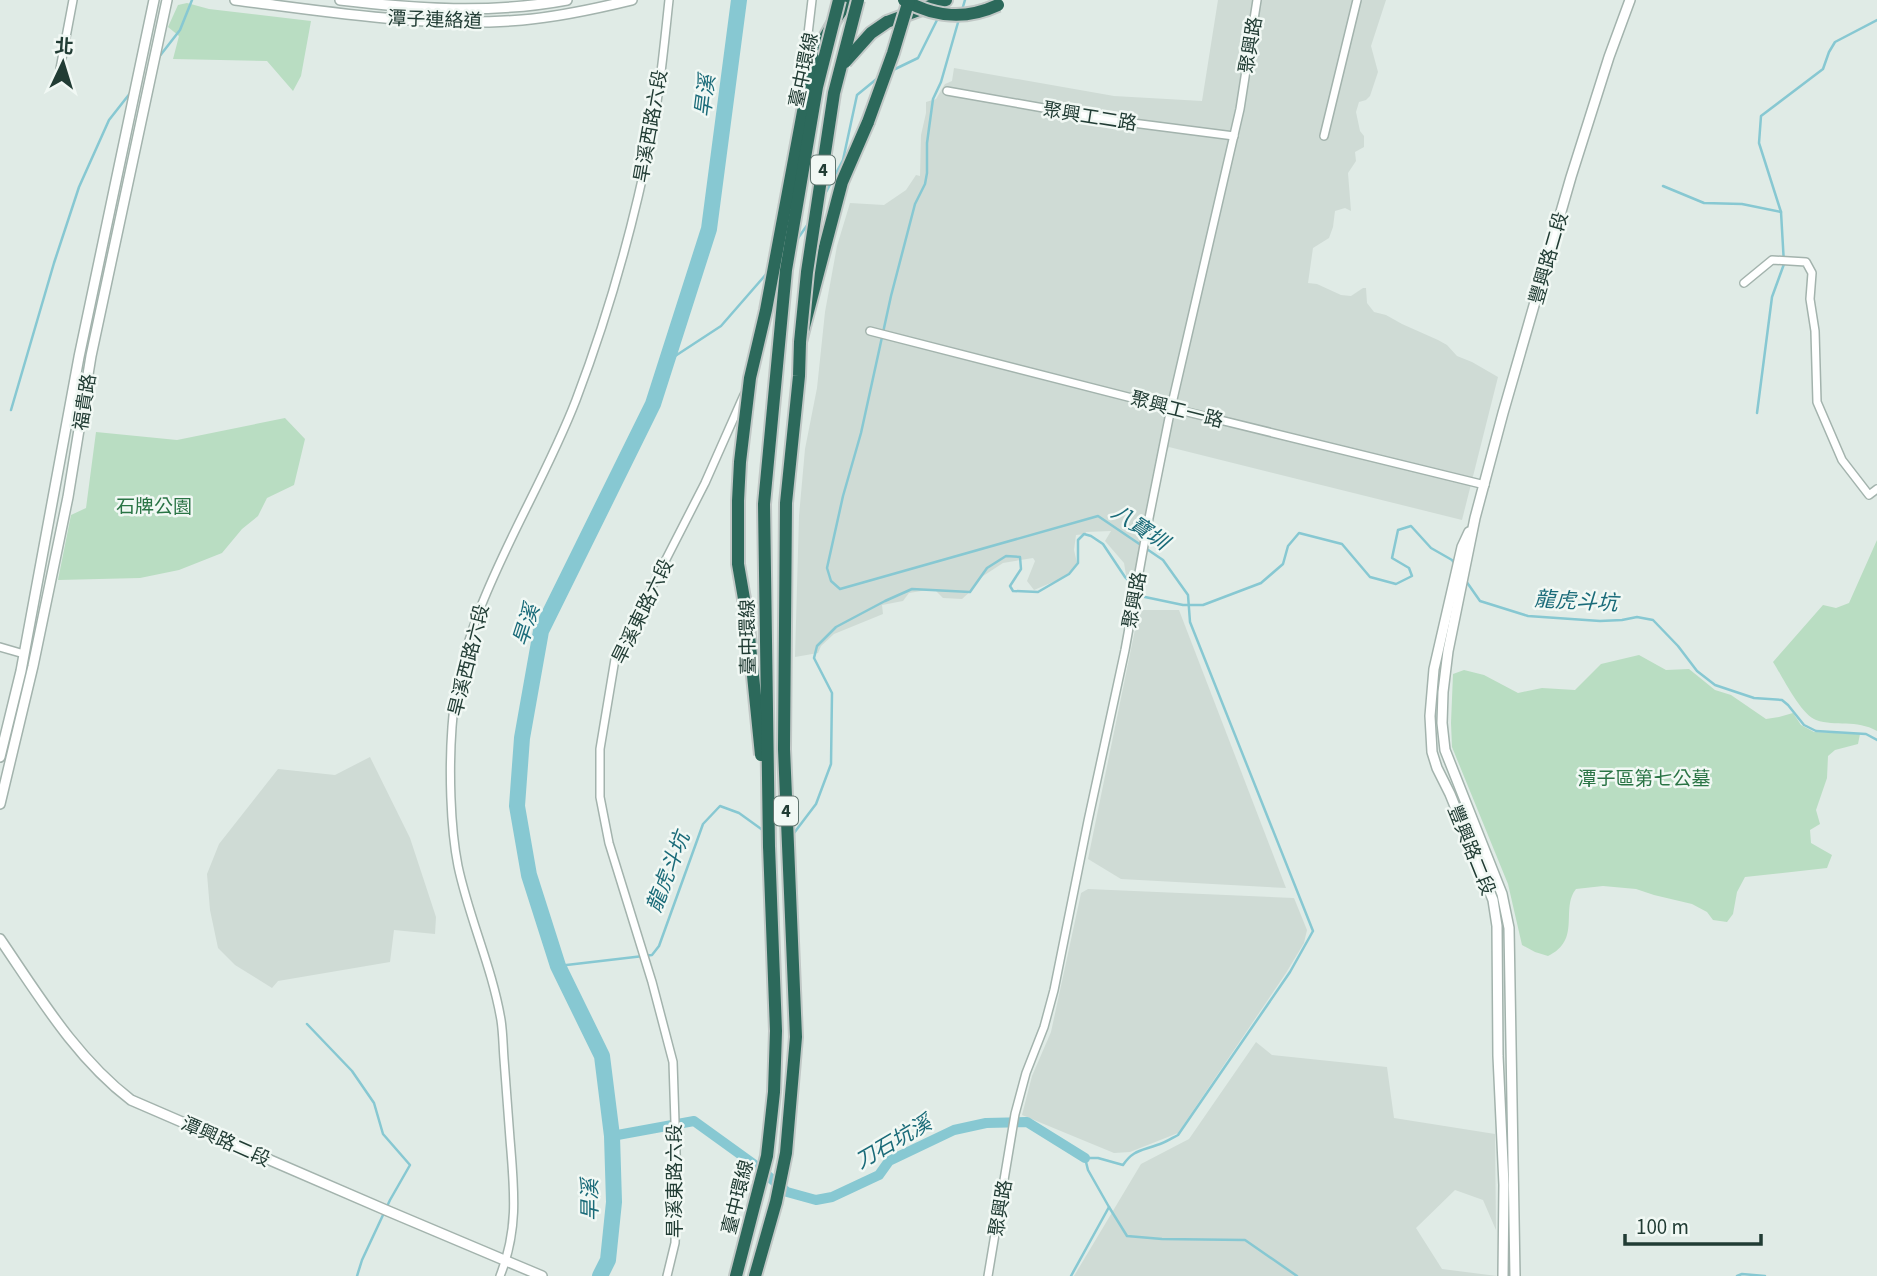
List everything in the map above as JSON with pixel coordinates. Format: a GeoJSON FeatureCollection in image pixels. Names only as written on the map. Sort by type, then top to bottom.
{"type":"FeatureCollection","features":[{"type":"Feature","properties":{"kind":"highway","name":"臺中環線"},"geometry":{"type":"LineString","coordinates":[[736,1276],[767,1156],[774,1092],[776,1031],[769,846],[764,504],[786,270],[817,87],[839,0]]}},
{"type":"Feature","properties":{"kind":"highway"},"geometry":{"type":"LineString","coordinates":[[769,846],[747,616],[738,564],[738,501],[750,378],[766,310],[813,58],[849,0]]}},
{"type":"Feature","properties":{"kind":"highway","name":"臺中環線"},"geometry":{"type":"LineString","coordinates":[[755,1276],[776,1202],[786,1153],[796,1037],[784,736],[786,503],[807,272],[834,93],[858,0]]}},
{"type":"Feature","properties":{"kind":"highway"},"geometry":{"type":"LineString","coordinates":[[800,342],[842,182],[893,53],[907,0],[927,11],[958,15],[973,14],[1002,2]]}},
{"type":"Feature","properties":{"kind":"highway"},"geometry":{"type":"LineString","coordinates":[[789,187],[846,60],[872,33],[887,22],[946,0]]}},
{"type":"Feature","properties":{"kind":"street"},"geometry":{"type":"LineString","coordinates":[[60,69],[73,0]]}},
{"type":"Feature","properties":{"kind":"street","name":"福貴路"},"geometry":{"type":"LineString","coordinates":[[0,757],[24,654],[82,344],[154,0]]}},
{"type":"Feature","properties":{"kind":"street","name":"福貴路"},"geometry":{"type":"LineString","coordinates":[[0,804],[58,549],[91,356],[167,0]]}},
{"type":"Feature","properties":{"kind":"street","name":"潭子連絡道"},"geometry":{"type":"LineString","coordinates":[[235,0],[425,21],[496,21],[551,16],[632,0]]}},
{"type":"Feature","properties":{"kind":"street","name":"潭子連絡道"},"geometry":{"type":"LineString","coordinates":[[340,0],[454,9],[486,9],[567,0]]}},
{"type":"Feature","properties":{"kind":"street","name":"旱溪西路六段"},"geometry":{"type":"LineString","coordinates":[[500,1276],[510,1262],[515,1200],[501,1021],[458,864],[451,781],[452,726],[457,686],[472,628],[486,590],[559,440],[602,326],[624,250],[651,137],[669,0]]}},
{"type":"Feature","properties":{"kind":"street","name":"旱溪東路六段"},"geometry":{"type":"LineString","coordinates":[[667,1276],[675,1243],[677,1183],[673,1062],[652,982],[608,843],[600,797],[600,748],[615,659],[705,483],[740,405],[762,337],[784,239],[812,0]]}},
{"type":"Feature","properties":{"kind":"street","name":"聚興路"},"geometry":{"type":"LineString","coordinates":[[988,1276],[1015,1114],[1054,990],[1125,650],[1147,523],[1171,408],[1234,136],[1257,0]]}},
{"type":"Feature","properties":{"kind":"street"},"geometry":{"type":"LineString","coordinates":[[1324,136],[1357,0]]}},
{"type":"Feature","properties":{"kind":"street","name":"豐興路二段"},"geometry":{"type":"LineString","coordinates":[[1503,1276],[1504,1185],[1498,1056],[1497,926],[1493,900],[1432,752],[1430,716],[1434,669],[1503,413],[1571,177],[1630,0]]}},
{"type":"Feature","properties":{"kind":"street","name":"聚興工二路"},"geometry":{"type":"LineString","coordinates":[[947,91],[1117,121],[1234,136]]}},
{"type":"Feature","properties":{"kind":"street"},"geometry":{"type":"LineString","coordinates":[[1744,283],[1772,260],[1806,262],[1812,273],[1810,299],[1815,331],[1817,402],[1842,460],[1869,495],[1877,489]]}},
{"type":"Feature","properties":{"kind":"street","name":"聚興工一路"},"geometry":{"type":"LineString","coordinates":[[870,331],[1485,485]]}},
{"type":"Feature","properties":{"kind":"street","name":"豐興路二段"},"geometry":{"type":"LineString","coordinates":[[1461,573],[1448,650],[1442,723],[1445,750],[1502,894],[1509,928],[1515,1276]]}},
{"type":"Feature","properties":{"kind":"street"},"geometry":{"type":"LineString","coordinates":[[0,647],[24,654]]}},
{"type":"Feature","properties":{"kind":"street","name":"潭興路二段"},"geometry":{"type":"LineString","coordinates":[[0,939],[80,1053],[107,1081],[131,1100],[542,1276]]}},
{"type":"Feature","properties":{"kind":"shaded area"},"geometry":{"type":"Polygon","coordinates":[[[1218,0],[1386,0],[1371,46],[1378,72],[1370,96],[1359,102],[1356,112],[1360,131],[1364,136],[1364,147],[1355,152],[1356,161],[1348,173],[1351,211],[1345,208],[1335,211],[1329,238],[1313,248],[1308,283],[1351,296],[1366,288],[1367,303],[1374,312],[1438,340],[1457,356],[1498,377],[1462,520],[1169,447],[1165,455],[1140,583],[1127,581],[1124,563],[1105,541],[1111,531],[1086,532],[1076,535],[1074,550],[1077,563],[1065,577],[1034,590],[1027,581],[1035,561],[1033,558],[1003,563],[980,578],[962,599],[943,598],[934,589],[909,593],[903,601],[882,605],[883,614],[834,634],[821,646],[818,653],[795,657],[799,516],[805,449],[817,388],[825,312],[837,246],[850,203],[884,205],[906,190],[916,175],[920,176],[921,135],[926,102],[936,99],[945,84],[952,81],[954,68],[1114,96],[1202,101],[1218,0]]]}},
{"type":"Feature","properties":{"kind":"shaded area"},"geometry":{"type":"Polygon","coordinates":[[[1139,610],[1179,610],[1286,888],[1121,879],[1088,859],[1139,610]]]}},
{"type":"Feature","properties":{"kind":"shaded area"},"geometry":{"type":"Polygon","coordinates":[[[370,757],[410,838],[436,917],[435,934],[394,930],[390,962],[278,981],[272,988],[235,965],[218,948],[210,910],[207,874],[219,844],[278,769],[335,775],[370,757]]]}},
{"type":"Feature","properties":{"kind":"shaded area"},"geometry":{"type":"Polygon","coordinates":[[[1088,889],[1294,898],[1307,930],[1304,943],[1286,973],[1178,1133],[1130,1152],[1114,1153],[1022,1115],[1032,1076],[1051,1032],[1081,893],[1088,889]]]}},
{"type":"Feature","properties":{"kind":"shaded area"},"geometry":{"type":"Polygon","coordinates":[[[1256,1042],[1272,1055],[1387,1067],[1394,1118],[1495,1134],[1496,1230],[1483,1200],[1455,1190],[1416,1228],[1442,1269],[1497,1276],[1074,1276],[1141,1164],[1189,1139],[1256,1042]]]}},
{"type":"Feature","properties":{"kind":"green space"},"geometry":{"type":"Polygon","coordinates":[[[187,3],[209,9],[311,21],[301,76],[293,91],[267,61],[173,59],[179,36],[168,27],[178,5],[187,3]]]}},
{"type":"Feature","properties":{"kind":"green space","name":"石牌公園"},"geometry":{"type":"Polygon","coordinates":[[[285,418],[305,439],[294,485],[267,498],[258,516],[242,529],[222,553],[179,570],[140,578],[58,580],[71,515],[86,508],[96,432],[177,440],[285,418]]]}},
{"type":"Feature","properties":{"kind":"green space"},"geometry":{"type":"Polygon","coordinates":[[[1877,540],[1877,731],[1861,725],[1824,722],[1810,717],[1798,703],[1773,662],[1823,605],[1836,608],[1849,603],[1877,540]]]}},
{"type":"Feature","properties":{"kind":"green space","name":"潭子區第七公墓"},"geometry":{"type":"Polygon","coordinates":[[[1639,655],[1666,670],[1689,669],[1715,690],[1731,695],[1766,719],[1793,713],[1801,725],[1814,732],[1860,734],[1858,744],[1835,750],[1828,756],[1827,778],[1816,810],[1820,824],[1810,830],[1811,843],[1832,855],[1827,868],[1745,877],[1737,892],[1733,914],[1727,922],[1713,920],[1707,912],[1692,904],[1636,889],[1603,886],[1576,889],[1572,897],[1568,933],[1564,942],[1548,956],[1535,952],[1522,945],[1508,884],[1452,747],[1453,674],[1464,670],[1484,675],[1518,693],[1542,688],[1575,690],[1601,664],[1639,655]]]}},
{"type":"Feature","properties":{"kind":"waterway"},"geometry":{"type":"LineString","coordinates":[[159,57],[180,30],[192,0]]}},
{"type":"Feature","properties":{"kind":"waterway","name":"旱溪"},"geometry":{"type":"LineString","coordinates":[[600,1276],[608,1260],[614,1202],[612,1136],[602,1056],[558,966],[529,875],[517,806],[522,738],[541,631],[653,404],[709,229],[739,0]]}},
{"type":"Feature","properties":{"kind":"waterway","name":"八寶圳"},"geometry":{"type":"LineString","coordinates":[[962,10],[965,0]]}},
{"type":"Feature","properties":{"kind":"waterway"},"geometry":{"type":"LineString","coordinates":[[891,71],[918,58],[938,18]]}},
{"type":"Feature","properties":{"kind":"waterway","name":"八寶圳"},"geometry":{"type":"LineString","coordinates":[[959,19],[941,82],[933,99],[925,184],[915,204],[891,296],[861,433],[843,496],[827,568],[831,581],[840,589],[1098,516],[1163,560],[1188,595],[1190,622],[1313,931],[1290,972],[1178,1135],[1134,1154],[1123,1165],[1098,1158],[1085,1158],[1088,1170],[1109,1207],[1071,1276]]}},
{"type":"Feature","properties":{"kind":"waterway"},"geometry":{"type":"LineString","coordinates":[[1757,413],[1772,297],[1784,264],[1781,212],[1759,143],[1761,116],[1823,69],[1835,42],[1877,20]]}},
{"type":"Feature","properties":{"kind":"waterway"},"geometry":{"type":"LineString","coordinates":[[825,194],[843,160],[857,95],[879,77]]}},
{"type":"Feature","properties":{"kind":"waterway"},"geometry":{"type":"LineString","coordinates":[[11,410],[79,187],[109,120],[131,92]]}},
{"type":"Feature","properties":{"kind":"waterway"},"geometry":{"type":"LineString","coordinates":[[1663,186],[1704,203],[1742,204],[1781,212]]}},
{"type":"Feature","properties":{"kind":"waterway"},"geometry":{"type":"LineString","coordinates":[[796,241],[808,224]]}},
{"type":"Feature","properties":{"kind":"waterway"},"geometry":{"type":"LineString","coordinates":[[666,362],[721,326],[768,272]]}},
{"type":"Feature","properties":{"kind":"waterway","name":"龍虎斗坑"},"geometry":{"type":"LineString","coordinates":[[791,835],[816,804],[831,764],[832,693],[814,658],[817,646],[836,627],[912,589],[970,592],[987,568],[1006,556],[1020,557],[1021,569],[1010,586],[1013,591],[1038,592],[1069,574],[1078,563],[1078,540],[1084,534],[1103,544],[1125,577],[1145,597],[1183,605],[1203,605],[1261,583],[1283,564],[1288,546],[1299,533],[1342,544],[1370,577],[1396,584],[1412,576],[1409,568],[1392,558],[1398,530],[1411,526],[1431,548],[1455,564]]}},
{"type":"Feature","properties":{"kind":"waterway","name":"龍虎斗坑"},"geometry":{"type":"LineString","coordinates":[[1466,581],[1480,601],[1528,616],[1600,621],[1637,617],[1653,620],[1697,671],[1715,685],[1754,698],[1782,700],[1804,725],[1816,731],[1866,734],[1877,740]]}},
{"type":"Feature","properties":{"kind":"waterway","name":"龍虎斗坑"},"geometry":{"type":"LineString","coordinates":[[558,966],[652,955],[659,946],[703,824],[720,806],[739,813],[764,831]]}},
{"type":"Feature","properties":{"kind":"waterway"},"geometry":{"type":"LineString","coordinates":[[307,1024],[352,1071],[374,1103],[383,1134],[410,1165],[390,1200],[357,1276]]}},
{"type":"Feature","properties":{"kind":"waterway","name":"刀石坑溪"},"geometry":{"type":"LineString","coordinates":[[612,1136],[694,1121],[787,1192],[816,1200],[832,1197],[879,1175],[889,1161],[954,1130],[986,1123],[1027,1122],[1085,1158]]}},
{"type":"Feature","properties":{"kind":"waterway","name":"刀石坑溪"},"geometry":{"type":"LineString","coordinates":[[1109,1207],[1127,1236],[1245,1240],[1297,1276]]}},
{"type":"Feature","properties":{"kind":"waterway","name":"刀石坑溪"},"geometry":{"type":"LineString","coordinates":[[1737,1276],[1765,1276]]}}]}
